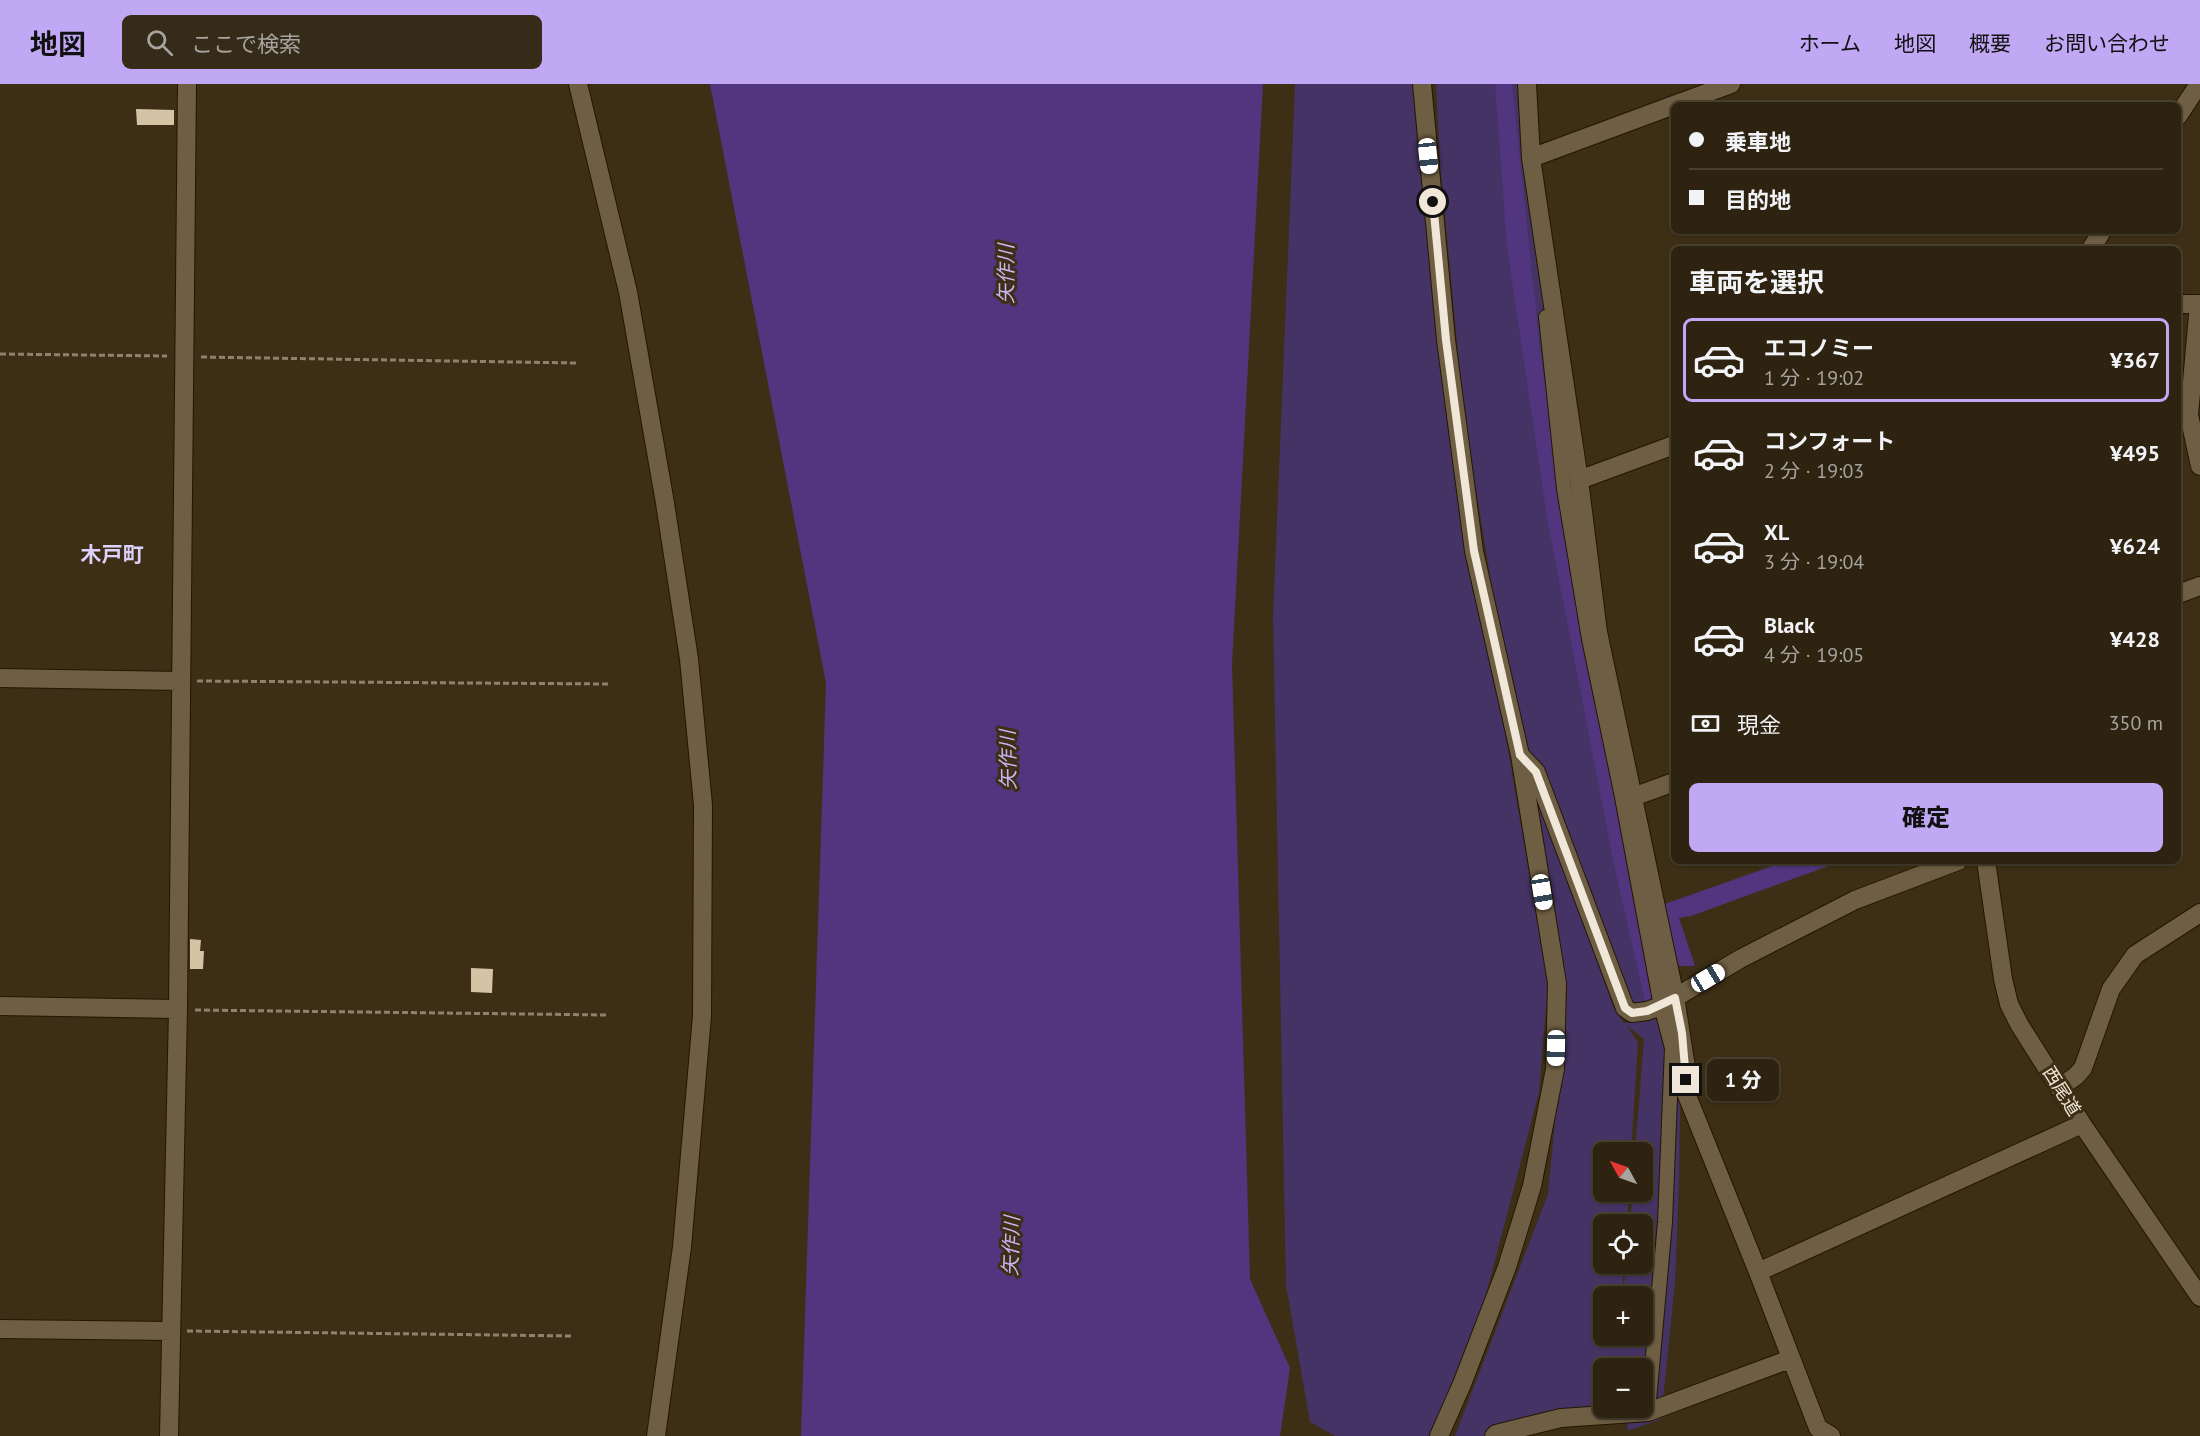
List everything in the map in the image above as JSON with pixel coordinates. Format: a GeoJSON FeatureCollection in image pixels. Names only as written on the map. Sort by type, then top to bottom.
{"type":"FeatureCollection","features":[{"type":"Feature","properties":{"kind":"street"},"geometry":{"type":"LineString","coordinates":[[169,1436],[178,1010],[187,84]]}},
{"type":"Feature","properties":{"kind":"street"},"geometry":{"type":"LineString","coordinates":[[578,84],[628,292],[661,480],[689,659],[703,805],[702,1016],[682,1246],[656,1436]]}},
{"type":"Feature","properties":{"kind":"street"},"geometry":{"type":"LineString","coordinates":[[1422,84],[1446,340],[1474,551],[1520,755],[1557,983],[1555,1069],[1532,1186],[1507,1267],[1462,1384],[1439,1436]]}},
{"type":"Feature","properties":{"kind":"street"},"geometry":{"type":"LineString","coordinates":[[1521,84],[1526,162],[1546,309],[1564,489],[1589,639],[1668,1002],[1686,1067],[1686,1093],[1818,1428],[1831,1436]]}},
{"type":"Feature","properties":{"kind":"street"},"geometry":{"type":"LineString","coordinates":[[1527,84],[1531,158],[1580,480],[1598,632],[1633,797],[1668,1002],[1672,1060],[1665,1222],[1653,1358]]}},
{"type":"Feature","properties":{"kind":"street"},"geometry":{"type":"LineString","coordinates":[[1682,102],[1731,84]]}},
{"type":"Feature","properties":{"kind":"street"},"geometry":{"type":"LineString","coordinates":[[2181,111],[2199,84]]}},
{"type":"Feature","properties":{"kind":"street"},"geometry":{"type":"LineString","coordinates":[[1531,158],[1671,106]]}},
{"type":"Feature","properties":{"kind":"street"},"geometry":{"type":"LineString","coordinates":[[2181,304],[2200,304],[2189,415],[2200,466]]}},
{"type":"Feature","properties":{"kind":"street"},"geometry":{"type":"LineString","coordinates":[[1580,480],[1671,446]]}},
{"type":"Feature","properties":{"kind":"street"},"geometry":{"type":"LineString","coordinates":[[2181,593],[2200,586]]}},
{"type":"Feature","properties":{"kind":"street"},"geometry":{"type":"LineString","coordinates":[[0,678],[180,681]]}},
{"type":"Feature","properties":{"kind":"street"},"geometry":{"type":"LineString","coordinates":[[1520,755],[1536,772],[1625,1008],[1632,1013],[1647,1011],[1668,1002],[1740,959],[1855,900],[1950,864]]}},
{"type":"Feature","properties":{"kind":"street"},"geometry":{"type":"LineString","coordinates":[[1633,797],[1671,783]]}},
{"type":"Feature","properties":{"kind":"street","name":"西尾道"},"geometry":{"type":"LineString","coordinates":[[1986,864],[2003,979],[2009,1004],[2019,1024],[2082,1124],[2200,1297]]}},
{"type":"Feature","properties":{"kind":"street"},"geometry":{"type":"LineString","coordinates":[[2060,1087],[2083,1068],[2111,989],[2135,955],[2200,913]]}},
{"type":"Feature","properties":{"kind":"street"},"geometry":{"type":"LineString","coordinates":[[0,1006],[178,1010]]}},
{"type":"Feature","properties":{"kind":"street"},"geometry":{"type":"LineString","coordinates":[[1758,1272],[2082,1124]]}},
{"type":"Feature","properties":{"kind":"street"},"geometry":{"type":"LineString","coordinates":[[0,1329],[170,1331]]}},
{"type":"Feature","properties":{"kind":"street"},"geometry":{"type":"LineString","coordinates":[[1653,1410],[1790,1359]]}},
{"type":"Feature","properties":{"kind":"street"},"geometry":{"type":"LineString","coordinates":[[1494,1436],[1561,1418],[1593,1416]]}},
{"type":"Feature","properties":{"kind":"path"},"geometry":{"type":"LineString","coordinates":[[0,354],[577,363]]}},
{"type":"Feature","properties":{"kind":"path"},"geometry":{"type":"LineString","coordinates":[[180,681],[609,684]]}},
{"type":"Feature","properties":{"kind":"path"},"geometry":{"type":"LineString","coordinates":[[178,1010],[607,1015]]}},
{"type":"Feature","properties":{"kind":"path"},"geometry":{"type":"LineString","coordinates":[[170,1331],[574,1336]]}},
{"type":"Feature","properties":{"kind":"shaded area"},"geometry":{"type":"Polygon","coordinates":[[[1295,84],[1416,84],[1455,460],[1548,984],[1539,1092],[1483,1306],[1430,1436],[1335,1436],[1310,1422],[1286,1285],[1273,617],[1295,84]]]}},
{"type":"Feature","properties":{"kind":"shaded area"},"geometry":{"type":"Polygon","coordinates":[[[1436,84],[1524,84],[1662,1001],[1635,1005],[1626,1000],[1558,819],[1540,762],[1523,745],[1492,588],[1464,415],[1440,164],[1436,84]]]}},
{"type":"Feature","properties":{"kind":"shaded area"},"geometry":{"type":"Polygon","coordinates":[[[1535,785],[1614,1009],[1624,1023],[1671,1015],[1681,1049],[1675,1283],[1661,1419],[1628,1431],[1626,1418],[1653,1418],[1653,1358],[1593,1358],[1593,1410],[1494,1436],[1455,1436],[1548,1194],[1567,996],[1535,785]]]}},
{"type":"Feature","properties":{"kind":"water","name":"矢作川"},"geometry":{"type":"Polygon","coordinates":[[[710,84],[1263,84],[1232,665],[1250,1279],[1290,1368],[1280,1436],[801,1436],[826,683],[710,84]]]}},
{"type":"Feature","properties":{"kind":"water"},"geometry":{"type":"Polygon","coordinates":[[[1495,84],[1512,84],[1540,348],[1574,589],[1657,999],[1645,1001],[1614,865],[1547,518],[1507,247],[1495,84]]]}},
{"type":"Feature","properties":{"kind":"water"},"geometry":{"type":"Polygon","coordinates":[[[1778,864],[1834,864],[1691,916],[1679,918],[1695,966],[1676,966],[1662,905],[1778,864]]]}},
{"type":"Feature","properties":{"kind":"building"},"geometry":{"type":"Polygon","coordinates":[[[136,109],[174,110],[174,125],[137,125],[136,109]]]}},
{"type":"Feature","properties":{"kind":"building"},"geometry":{"type":"Polygon","coordinates":[[[190,939],[201,940],[200,951],[204,951],[203,969],[190,969],[190,939]]]}},
{"type":"Feature","properties":{"kind":"building"},"geometry":{"type":"Polygon","coordinates":[[[471,968],[493,969],[492,993],[471,992],[471,968]]]}},
{"type":"Feature","properties":{"kind":"district","name":"木戸町"},"geometry":{"type":"Point","coordinates":[112,554]}},
{"type":"Feature","properties":{"kind":"route"},"geometry":{"type":"LineString","coordinates":[[1433,202],[1446,340],[1474,551],[1520,755],[1536,772],[1625,1008],[1632,1013],[1647,1011],[1675,998],[1682,1033],[1686,1080]]}}]}
